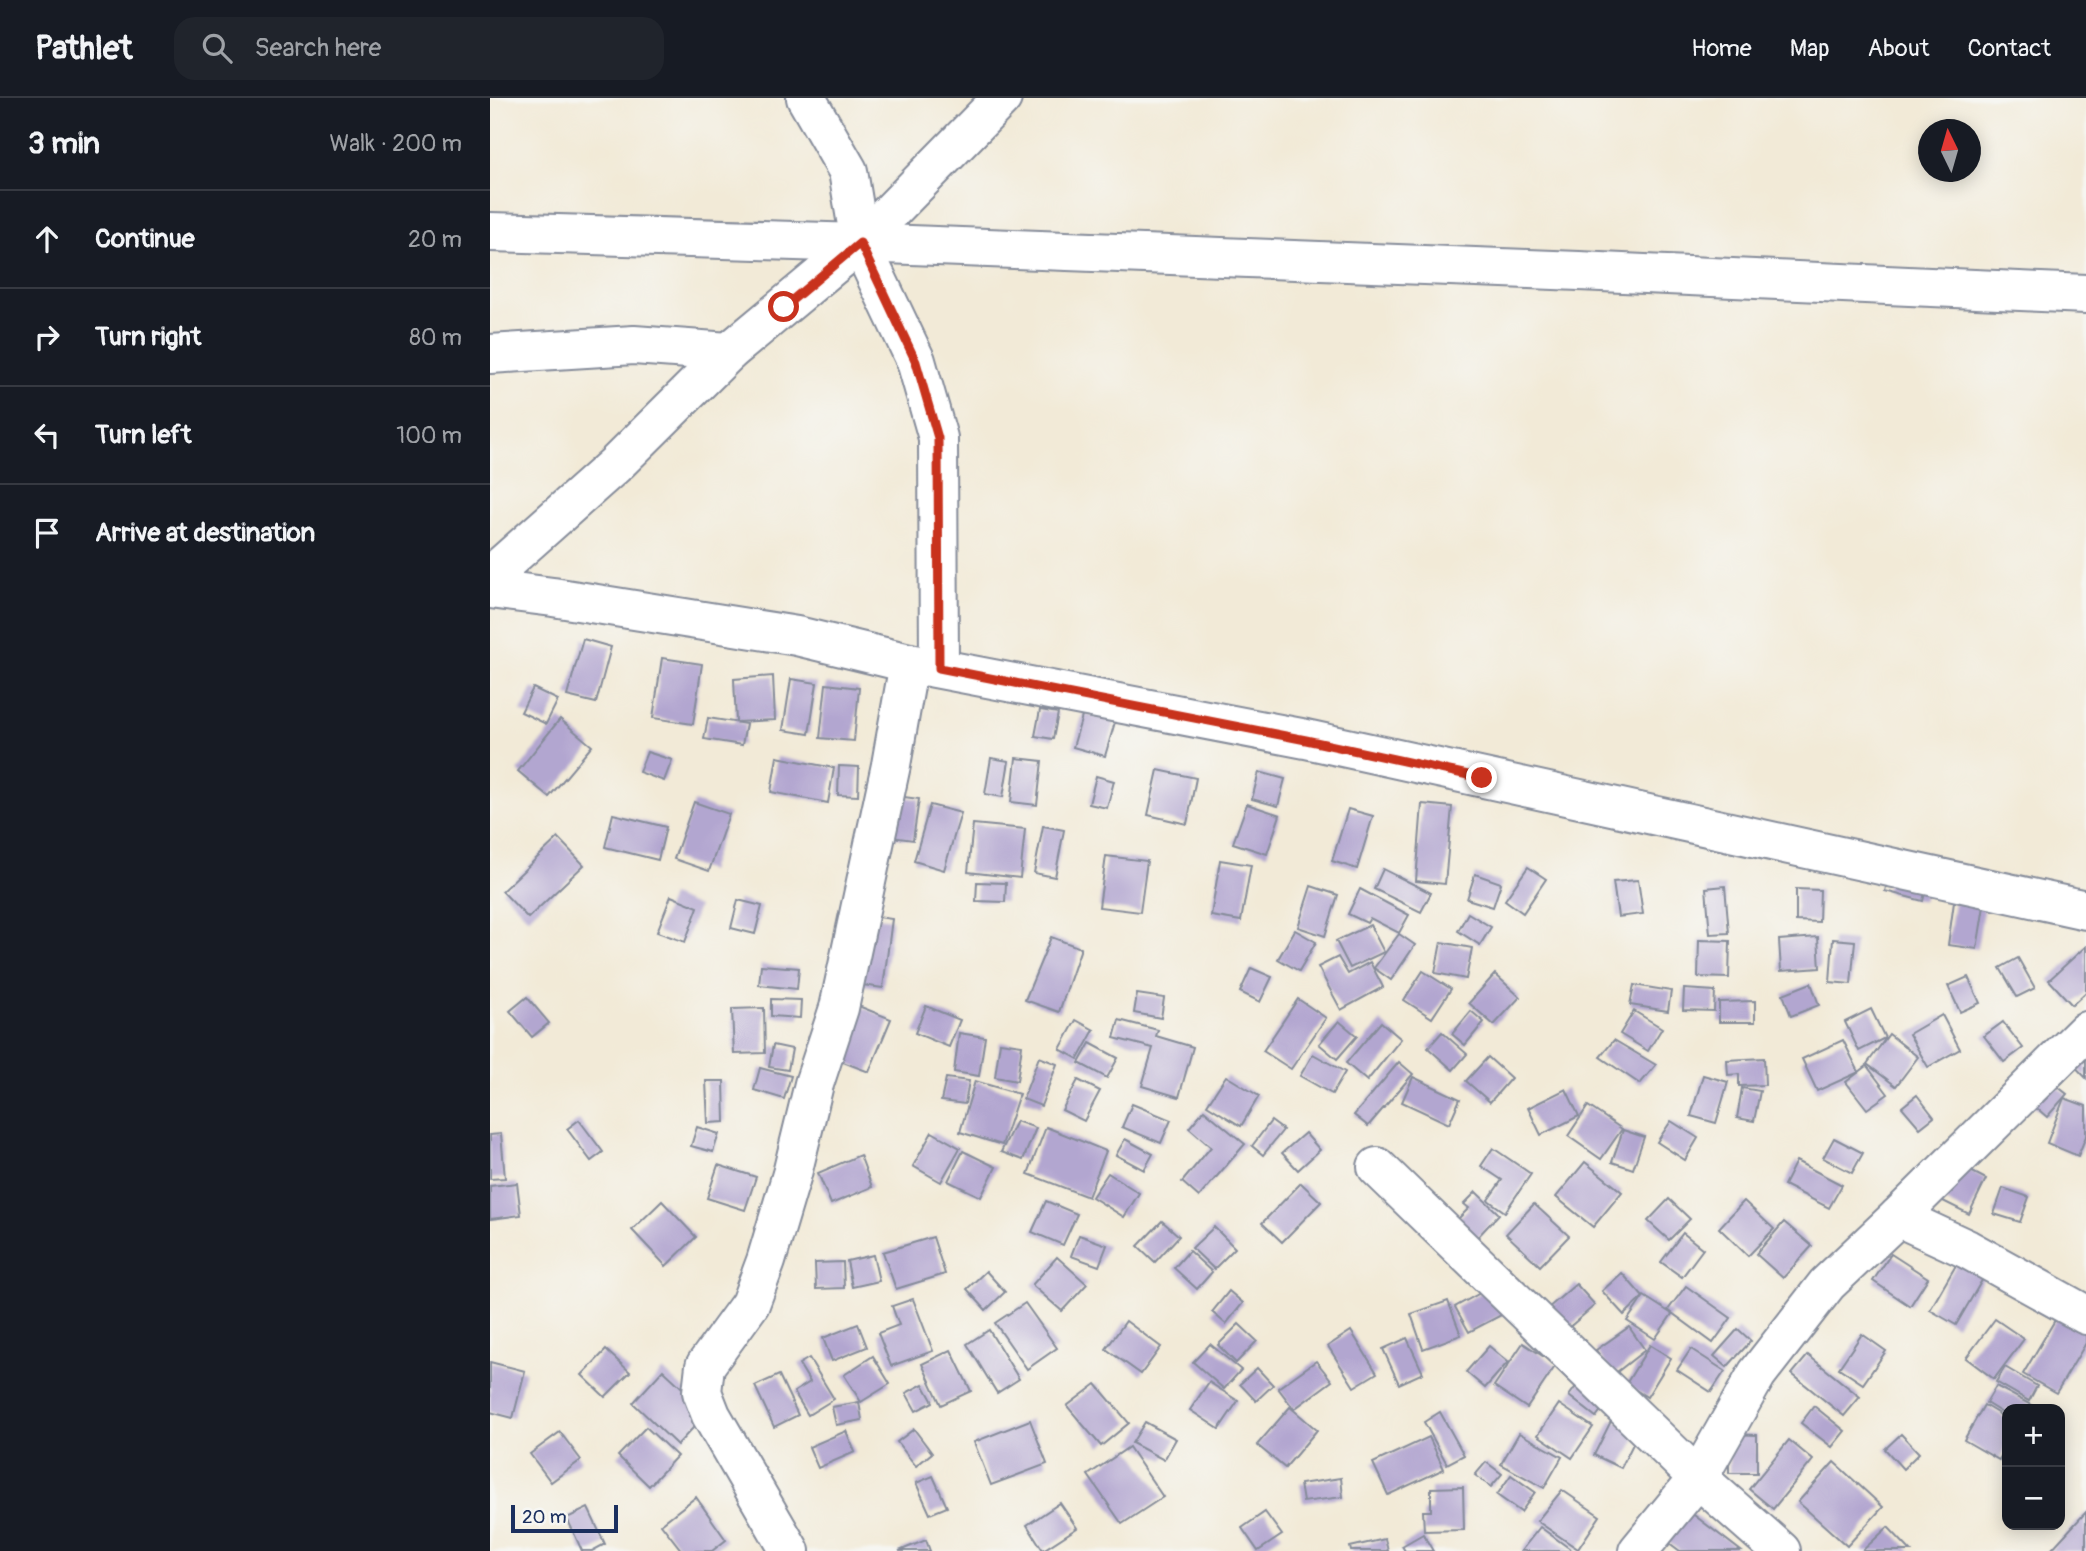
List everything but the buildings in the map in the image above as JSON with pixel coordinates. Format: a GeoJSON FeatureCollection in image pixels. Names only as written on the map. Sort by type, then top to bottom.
{"type":"FeatureCollection","features":[{"type":"Feature","properties":{"kind":"main road"},"geometry":{"type":"LineString","coordinates":[[790,1551],[711,1415],[702,1392],[705,1366],[750,1304],[766,1261],[792,1174],[814,1084],[839,1007],[891,765],[924,666],[938,438],[916,362],[860,243],[848,171],[806,98]]}},
{"type":"Feature","properties":{"kind":"main road"},"geometry":{"type":"LineString","coordinates":[[490,576],[615,465],[729,352],[860,243],[1002,98]]}},
{"type":"Feature","properties":{"kind":"main road"},"geometry":{"type":"LineString","coordinates":[[490,232],[860,243],[2086,294]]}},
{"type":"Feature","properties":{"kind":"main road"},"geometry":{"type":"LineString","coordinates":[[490,354],[634,345],[729,352]]}},
{"type":"Feature","properties":{"kind":"main road"},"geometry":{"type":"LineString","coordinates":[[490,589],[797,636],[924,666],[1306,740],[2086,910]]}},
{"type":"Feature","properties":{"kind":"main road"},"geometry":{"type":"LineString","coordinates":[[1638,1551],[1698,1478],[1757,1374],[1827,1284],[2086,1031]]}},
{"type":"Feature","properties":{"kind":"main road"},"geometry":{"type":"LineString","coordinates":[[1377,1167],[1698,1478],[1781,1551]]}},
{"type":"Feature","properties":{"kind":"main road"},"geometry":{"type":"LineString","coordinates":[[1898,1217],[1967,1249],[2086,1315]]}},
{"type":"Feature","properties":{"kind":"route"},"geometry":{"type":"LineString","coordinates":[[784,307],[860,243],[916,362],[938,438],[939,668],[1306,740],[1482,778]]}}]}
